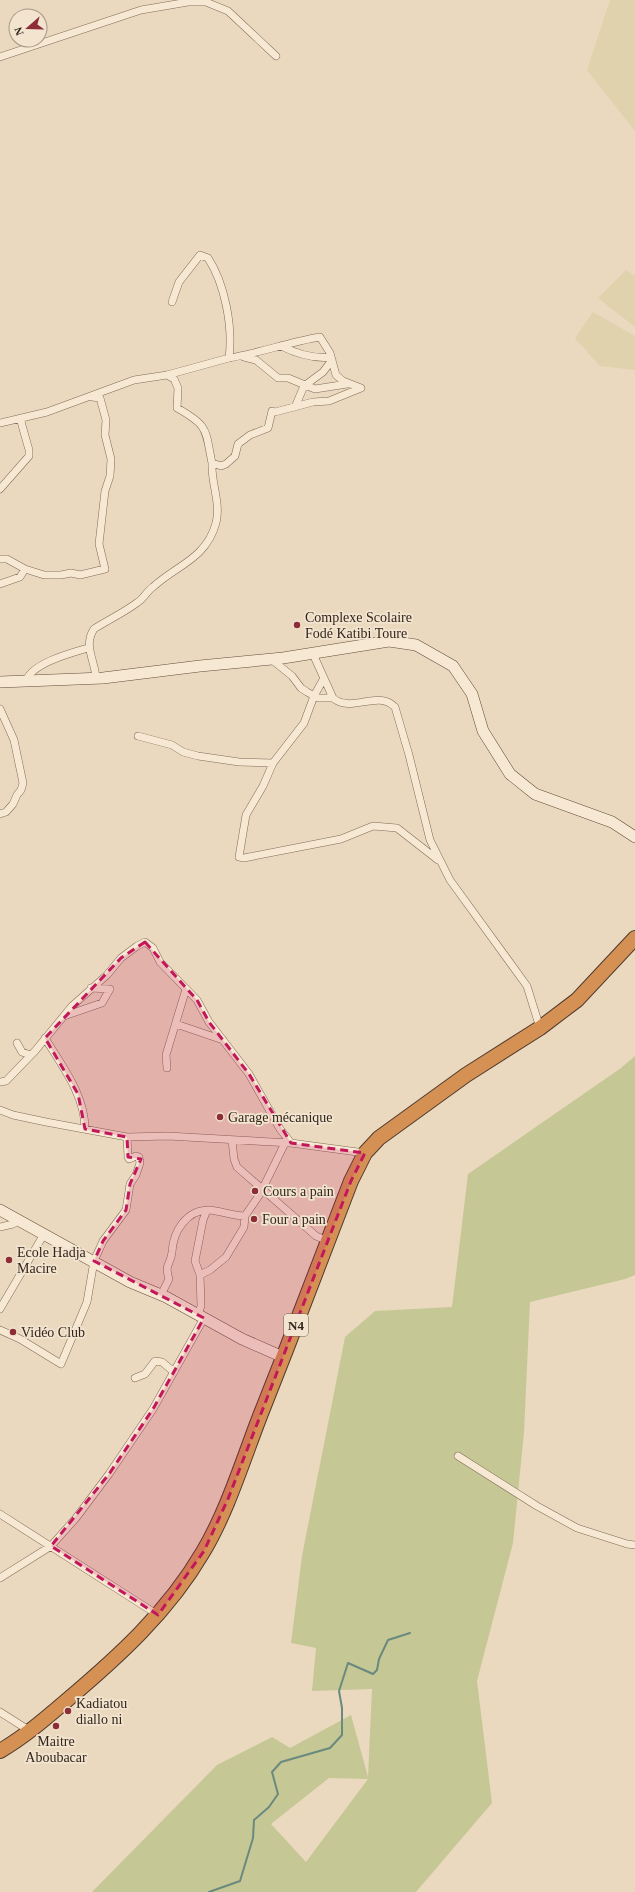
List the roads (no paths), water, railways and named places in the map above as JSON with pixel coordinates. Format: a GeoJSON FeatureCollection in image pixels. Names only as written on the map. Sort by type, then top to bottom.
{"type":"FeatureCollection","features":[{"type":"Feature","properties":{"kind":"highway","name":"N4"},"geometry":{"type":"LineString","coordinates":[[0,1751],[30,1731],[99,1673],[158,1616],[188,1576],[204,1551],[228,1499],[351,1181],[365,1153],[385,1133],[466,1075],[540,1028],[577,1000],[635,938]]}},
{"type":"Feature","properties":{"kind":"street"},"geometry":{"type":"LineString","coordinates":[[0,57],[141,10],[188,2],[206,2],[228,11],[276,56]]}},
{"type":"Feature","properties":{"kind":"street"},"geometry":{"type":"LineString","coordinates":[[172,302],[179,282],[200,255],[208,258],[224,292],[230,335],[229,358]]}},
{"type":"Feature","properties":{"kind":"street"},"geometry":{"type":"LineString","coordinates":[[0,423],[47,412],[134,380],[167,375],[229,358],[270,350],[298,341],[320,337],[332,359],[336,375],[350,384],[361,387],[361,390],[342,395],[329,401],[313,402],[272,412],[268,428],[250,435],[238,444],[235,456],[226,464],[221,466],[212,463]]}},
{"type":"Feature","properties":{"kind":"street"},"geometry":{"type":"LineString","coordinates":[[281,346],[298,354],[332,359]]}},
{"type":"Feature","properties":{"kind":"street"},"geometry":{"type":"LineString","coordinates":[[240,356],[256,360],[278,378],[288,378],[304,386],[322,389],[334,385],[350,384]]}},
{"type":"Feature","properties":{"kind":"street"},"geometry":{"type":"LineString","coordinates":[[295,407],[304,386],[323,372],[332,359]]}},
{"type":"Feature","properties":{"kind":"street"},"geometry":{"type":"LineString","coordinates":[[96,678],[96,667],[88,648],[89,635],[94,629],[139,602],[153,586],[198,554],[210,539],[216,522],[218,510],[206,430],[195,418],[177,408],[178,388],[174,379],[167,375]]}},
{"type":"Feature","properties":{"kind":"street"},"geometry":{"type":"LineString","coordinates":[[0,559],[7,559],[25,569],[44,575],[61,575],[71,573],[80,574],[105,569],[99,544],[105,490],[110,476],[111,459],[105,435],[106,420],[100,398],[91,396]]}},
{"type":"Feature","properties":{"kind":"street"},"geometry":{"type":"LineString","coordinates":[[0,489],[29,456],[29,450],[20,418]]}},
{"type":"Feature","properties":{"kind":"street"},"geometry":{"type":"LineString","coordinates":[[0,584],[20,577],[25,569]]}},
{"type":"Feature","properties":{"kind":"street"},"geometry":{"type":"LineString","coordinates":[[0,682],[96,678],[312,654],[389,641],[416,645],[453,666],[472,694],[483,731],[510,774],[535,794],[612,822],[635,837]]}},
{"type":"Feature","properties":{"kind":"street"},"geometry":{"type":"LineString","coordinates":[[26,682],[27,676],[55,658],[88,648]]}},
{"type":"Feature","properties":{"kind":"street"},"geometry":{"type":"LineString","coordinates":[[312,654],[333,698],[342,704],[371,700],[390,702],[395,707],[409,755],[430,840],[439,861],[450,880],[527,986],[540,1028]]}},
{"type":"Feature","properties":{"kind":"street"},"geometry":{"type":"LineString","coordinates":[[271,659],[292,676],[301,688],[314,696],[323,699],[333,698]]}},
{"type":"Feature","properties":{"kind":"street"},"geometry":{"type":"LineString","coordinates":[[324,678],[314,696],[304,722],[273,763],[263,786],[246,815],[239,857],[244,858],[341,839],[373,826],[398,828],[439,861]]}},
{"type":"Feature","properties":{"kind":"street"},"geometry":{"type":"LineString","coordinates":[[0,710],[14,740],[23,783],[21,790],[17,794],[13,804],[6,812],[0,814]]}},
{"type":"Feature","properties":{"kind":"street"},"geometry":{"type":"LineString","coordinates":[[138,736],[172,745],[183,752],[198,756],[239,762],[273,763]]}},
{"type":"Feature","properties":{"kind":"street"},"geometry":{"type":"LineString","coordinates":[[0,1082],[6,1081],[64,1016],[107,975],[120,958],[137,946],[146,942],[153,948],[160,962],[197,1000],[209,1022],[249,1074],[288,1143]]}},
{"type":"Feature","properties":{"kind":"street"},"geometry":{"type":"LineString","coordinates":[[64,1016],[102,1003],[110,989],[92,988]]}},
{"type":"Feature","properties":{"kind":"street"},"geometry":{"type":"LineString","coordinates":[[167,1068],[166,1055],[186,989]]}},
{"type":"Feature","properties":{"kind":"street"},"geometry":{"type":"LineString","coordinates":[[176,1024],[223,1040]]}},
{"type":"Feature","properties":{"kind":"street"},"geometry":{"type":"LineString","coordinates":[[45,1038],[78,1094],[85,1120],[85,1129]]}},
{"type":"Feature","properties":{"kind":"street"},"geometry":{"type":"LineString","coordinates":[[17,1043],[22,1052],[30,1055]]}},
{"type":"Feature","properties":{"kind":"street"},"geometry":{"type":"LineString","coordinates":[[0,1110],[13,1115],[127,1137],[168,1136],[288,1143],[365,1153]]}},
{"type":"Feature","properties":{"kind":"street"},"geometry":{"type":"LineString","coordinates":[[0,1330],[20,1339],[61,1364],[87,1302],[94,1261],[103,1241],[126,1210],[130,1184],[136,1175],[140,1163],[139,1157],[136,1156],[131,1159],[128,1157],[127,1137]]}},
{"type":"Feature","properties":{"kind":"street"},"geometry":{"type":"LineString","coordinates":[[232,1140],[234,1163],[316,1236],[328,1241]]}},
{"type":"Feature","properties":{"kind":"street"},"geometry":{"type":"LineString","coordinates":[[200,1274],[210,1270],[226,1258],[244,1227],[245,1216],[263,1188],[288,1143]]}},
{"type":"Feature","properties":{"kind":"street"},"geometry":{"type":"LineString","coordinates":[[0,1210],[130,1282],[161,1295],[242,1339],[283,1357]]}},
{"type":"Feature","properties":{"kind":"street"},"geometry":{"type":"LineString","coordinates":[[161,1295],[169,1279],[166,1270],[167,1262],[172,1256],[172,1243],[181,1224],[189,1216],[207,1210],[235,1216],[245,1216]]}},
{"type":"Feature","properties":{"kind":"street"},"geometry":{"type":"LineString","coordinates":[[0,1578],[51,1546],[76,1518],[109,1474],[153,1409],[174,1372],[201,1316],[200,1274],[195,1261],[203,1220],[207,1210]]}},
{"type":"Feature","properties":{"kind":"street"},"geometry":{"type":"LineString","coordinates":[[0,1227],[13,1224],[19,1220]]}},
{"type":"Feature","properties":{"kind":"street"},"geometry":{"type":"LineString","coordinates":[[0,1309],[44,1234]]}},
{"type":"Feature","properties":{"kind":"street"},"geometry":{"type":"LineString","coordinates":[[135,1378],[144,1374],[155,1361],[162,1362],[174,1372]]}},
{"type":"Feature","properties":{"kind":"street"},"geometry":{"type":"LineString","coordinates":[[458,1456],[537,1506],[577,1528],[627,1544],[635,1544]]}},
{"type":"Feature","properties":{"kind":"street"},"geometry":{"type":"LineString","coordinates":[[0,1514],[158,1616]]}},
{"type":"Feature","properties":{"kind":"street"},"geometry":{"type":"LineString","coordinates":[[0,1712],[30,1731]]}},
{"type":"Feature","properties":{"kind":"waterway"},"geometry":{"type":"LineString","coordinates":[[209,1892],[240,1881],[253,1838],[254,1820],[269,1807],[278,1794],[272,1772],[281,1762],[330,1748],[342,1735],[342,1708],[339,1691],[348,1663],[373,1674],[377,1670],[379,1659],[388,1640],[410,1633]]}},
{"type":"Feature","properties":{"kind":"place","name":"Complexe Scolaire Fodé Katibi Toure"},"geometry":{"type":"Point","coordinates":[297,625]}},
{"type":"Feature","properties":{"kind":"place","name":"Garage mécanique"},"geometry":{"type":"Point","coordinates":[220,1117]}},
{"type":"Feature","properties":{"kind":"place","name":"Cours a pain"},"geometry":{"type":"Point","coordinates":[255,1191]}},
{"type":"Feature","properties":{"kind":"place","name":"Four a pain"},"geometry":{"type":"Point","coordinates":[254,1219]}},
{"type":"Feature","properties":{"kind":"place","name":"Ecole Hadja Macire"},"geometry":{"type":"Point","coordinates":[9,1260]}},
{"type":"Feature","properties":{"kind":"place","name":"Vidéo Club"},"geometry":{"type":"Point","coordinates":[13,1332]}},
{"type":"Feature","properties":{"kind":"place","name":"Kadiatou diallo ni"},"geometry":{"type":"Point","coordinates":[68,1711]}},
{"type":"Feature","properties":{"kind":"place","name":"Maitre Aboubacar"},"geometry":{"type":"Point","coordinates":[56,1726]}}]}
